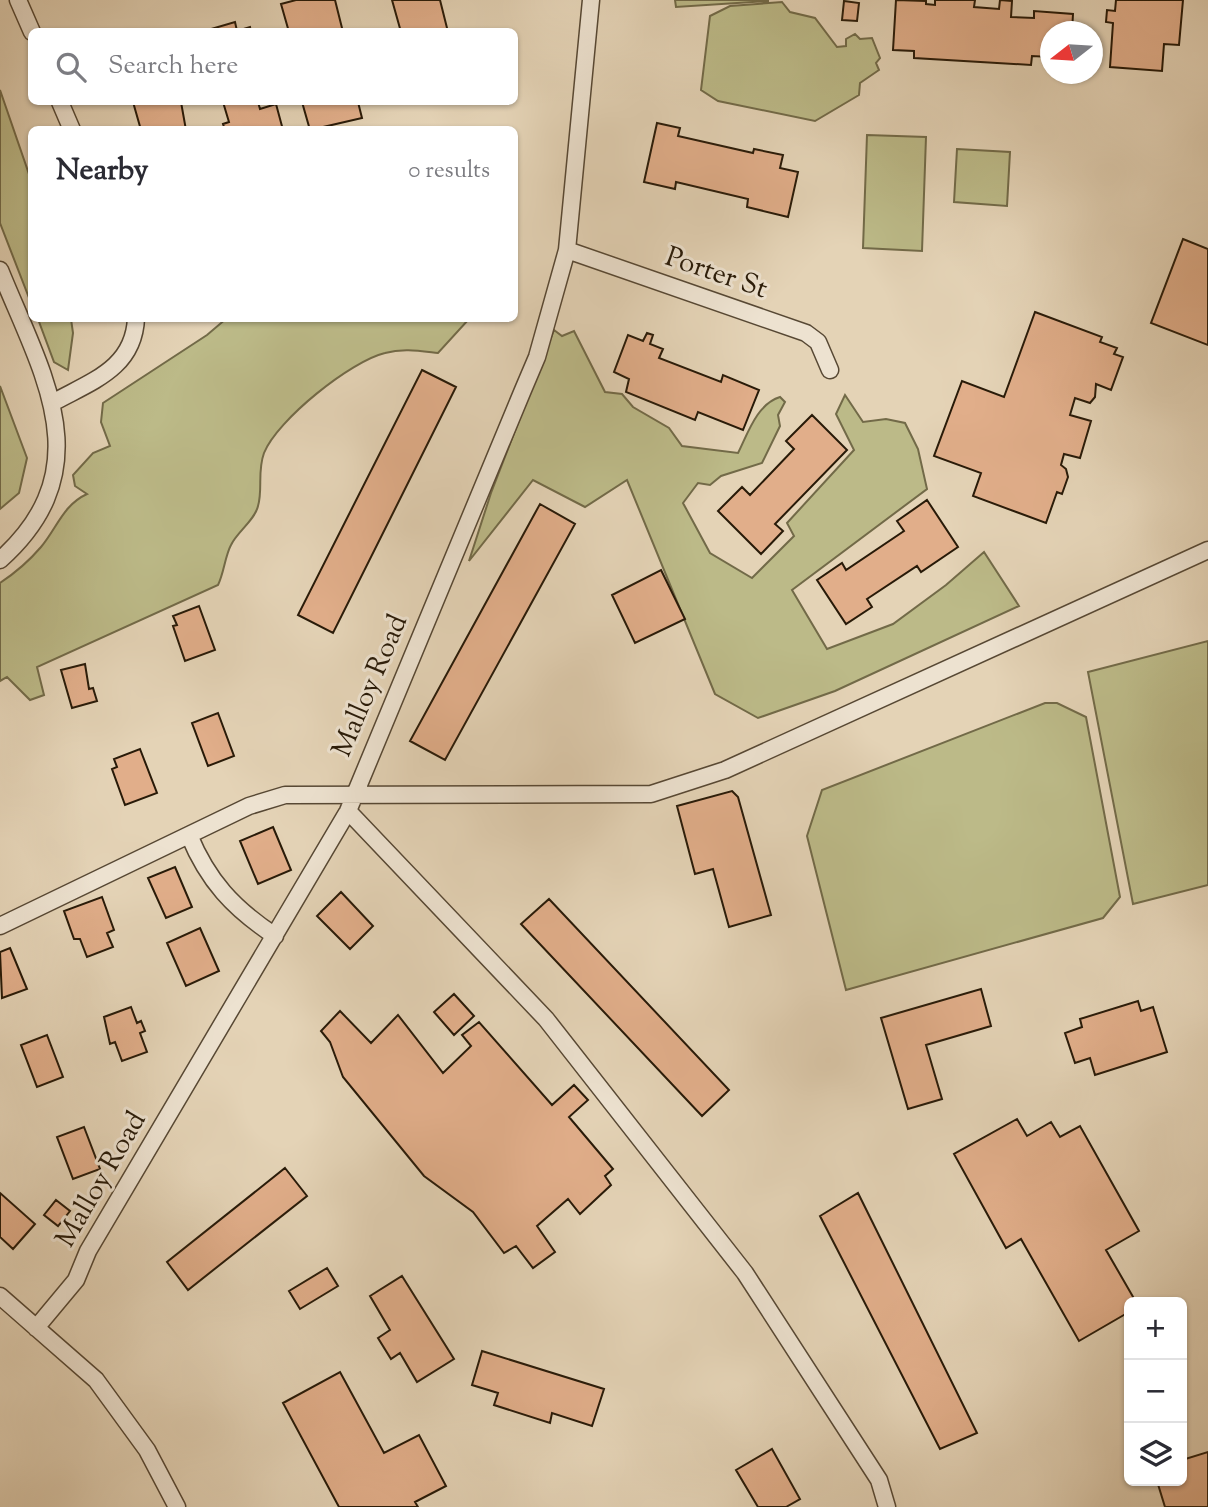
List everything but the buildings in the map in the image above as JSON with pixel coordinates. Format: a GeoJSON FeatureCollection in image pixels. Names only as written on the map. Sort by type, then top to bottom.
{"type":"FeatureCollection","features":[{"type":"Feature","properties":{"kind":"lane"},"geometry":{"type":"LineString","coordinates":[[18,0],[30,28]]}},
{"type":"Feature","properties":{"kind":"lane","name":"Malloy Road"},"geometry":{"type":"LineString","coordinates":[[36,1328],[75,1280],[89,1251],[348,811],[537,357],[566,250],[591,0]]}},
{"type":"Feature","properties":{"kind":"lane"},"geometry":{"type":"LineString","coordinates":[[61,105],[70,126]]}},
{"type":"Feature","properties":{"kind":"lane","name":"Porter St"},"geometry":{"type":"LineString","coordinates":[[566,250],[806,333],[818,342],[830,370]]}},
{"type":"Feature","properties":{"kind":"lane"},"geometry":{"type":"LineString","coordinates":[[0,270],[54,402],[57,451],[51,494],[30,530],[0,560]]}},
{"type":"Feature","properties":{"kind":"lane"},"geometry":{"type":"LineString","coordinates":[[54,402],[117,368],[136,332],[136,322]]}},
{"type":"Feature","properties":{"kind":"lane"},"geometry":{"type":"LineString","coordinates":[[0,926],[249,806],[285,795],[651,794],[725,770],[1208,550]]}},
{"type":"Feature","properties":{"kind":"lane"},"geometry":{"type":"LineString","coordinates":[[348,811],[546,1019],[745,1273],[879,1480],[887,1507]]}},
{"type":"Feature","properties":{"kind":"lane"},"geometry":{"type":"LineString","coordinates":[[189,835],[215,886],[231,904],[275,936]]}},
{"type":"Feature","properties":{"kind":"lane"},"geometry":{"type":"LineString","coordinates":[[0,1296],[96,1380],[147,1450],[177,1507]]}},
{"type":"Feature","properties":{"kind":"shaded area"},"geometry":{"type":"Polygon","coordinates":[[[675,0],[768,0],[768,1],[676,7],[675,0]]]}},
{"type":"Feature","properties":{"kind":"shaded area"},"geometry":{"type":"Polygon","coordinates":[[[782,2],[790,12],[815,18],[837,47],[846,46],[846,39],[855,34],[860,39],[872,38],[880,58],[876,63],[879,70],[860,83],[859,95],[815,121],[718,101],[701,90],[710,16],[730,6],[782,2]]]}},
{"type":"Feature","properties":{"kind":"shaded area"},"geometry":{"type":"Polygon","coordinates":[[[0,90],[28,171],[28,295],[0,223],[0,90]]]}},
{"type":"Feature","properties":{"kind":"shaded area"},"geometry":{"type":"Polygon","coordinates":[[[867,135],[926,137],[922,251],[863,248],[867,135]]]}},
{"type":"Feature","properties":{"kind":"shaded area"},"geometry":{"type":"Polygon","coordinates":[[[957,149],[1010,152],[1007,206],[954,202],[957,149]]]}},
{"type":"Feature","properties":{"kind":"shaded area"},"geometry":{"type":"Polygon","coordinates":[[[39,322],[71,322],[73,333],[68,370],[54,362],[39,322]]]}},
{"type":"Feature","properties":{"kind":"shaded area"},"geometry":{"type":"Polygon","coordinates":[[[222,322],[466,322],[438,353],[405,350],[371,358],[335,379],[299,409],[264,453],[256,511],[231,545],[218,585],[37,667],[44,695],[30,700],[7,677],[0,681],[0,583],[32,557],[72,504],[87,494],[75,486],[73,475],[93,453],[110,446],[101,422],[103,403],[207,335],[222,322]]]}},
{"type":"Feature","properties":{"kind":"shaded area"},"geometry":{"type":"Polygon","coordinates":[[[554,330],[562,336],[574,331],[605,392],[622,394],[633,407],[669,428],[682,446],[738,453],[754,420],[765,406],[780,397],[785,402],[778,415],[780,426],[762,463],[721,476],[710,485],[698,483],[683,503],[710,553],[752,578],[794,536],[787,523],[854,450],[836,414],[845,395],[863,422],[886,419],[905,423],[918,449],[927,489],[792,590],[827,649],[893,624],[946,585],[984,552],[1019,606],[835,691],[758,718],[715,694],[627,480],[585,507],[533,480],[469,561],[491,493],[554,330]]]}},
{"type":"Feature","properties":{"kind":"shaded area"},"geometry":{"type":"Polygon","coordinates":[[[0,386],[27,458],[19,493],[0,509],[0,386]]]}},
{"type":"Feature","properties":{"kind":"shaded area"},"geometry":{"type":"Polygon","coordinates":[[[1208,641],[1208,885],[1133,904],[1088,672],[1208,641]]]}},
{"type":"Feature","properties":{"kind":"shaded area"},"geometry":{"type":"Polygon","coordinates":[[[1045,703],[1057,703],[1086,717],[1120,897],[1103,918],[846,990],[807,836],[822,790],[1045,703]]]}}]}
